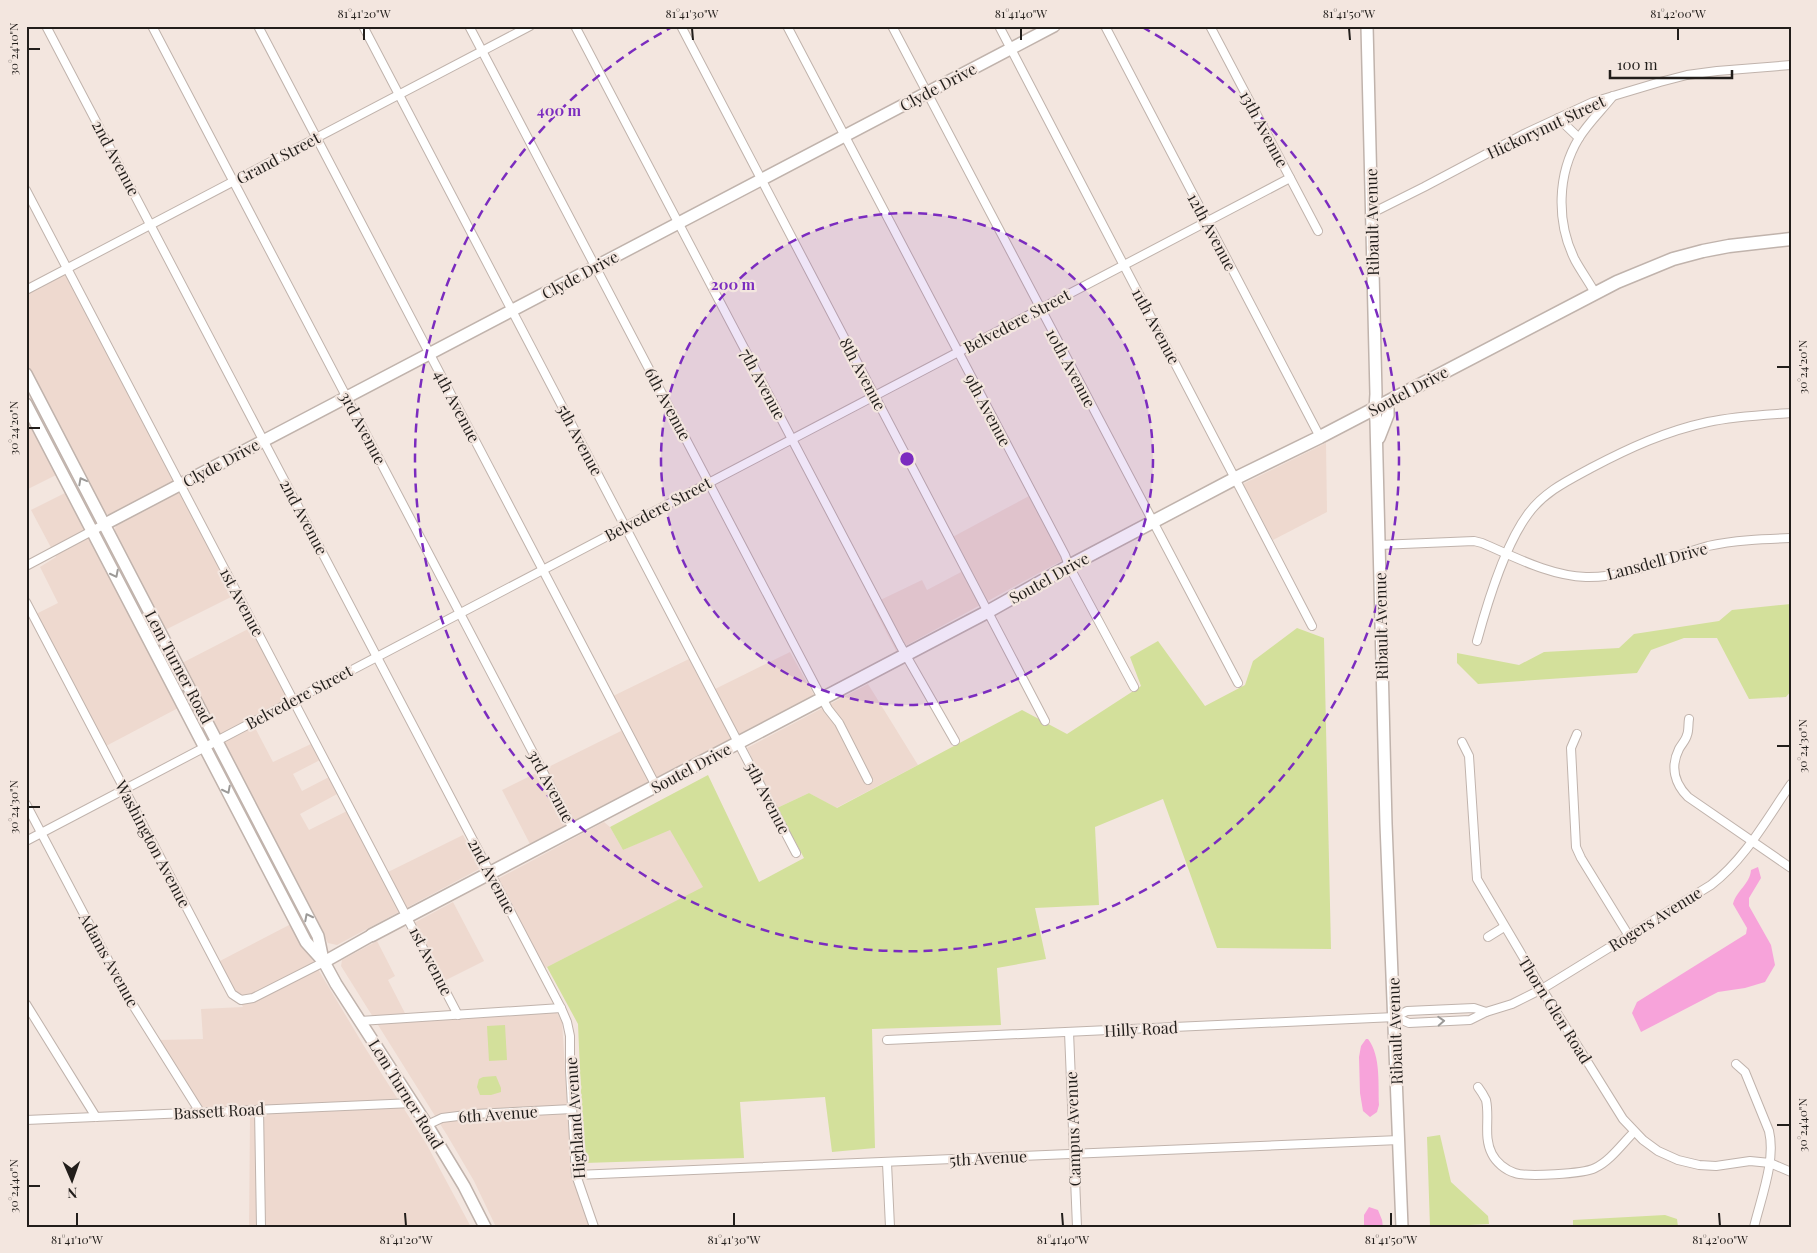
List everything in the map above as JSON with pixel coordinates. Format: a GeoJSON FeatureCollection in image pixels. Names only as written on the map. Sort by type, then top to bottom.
{"type":"FeatureCollection","features":[{"type":"Feature","properties":{"kind":"main road","name":"Soutel Drive"},"geometry":{"type":"LineString","coordinates":[[372,935],[989,611],[1069,566],[1236,478],[1375,409],[1595,293],[1673,259],[1728,246],[1791,239]]}},
{"type":"Feature","properties":{"kind":"street","name":"2nd Avenue"},"geometry":{"type":"LineString","coordinates":[[46,26],[561,1008]]}},
{"type":"Feature","properties":{"kind":"street","name":"3rd Avenue"},"geometry":{"type":"LineString","coordinates":[[152,26],[573,829]]}},
{"type":"Feature","properties":{"kind":"street","name":"4th Avenue"},"geometry":{"type":"LineString","coordinates":[[258,26],[656,786]]}},
{"type":"Feature","properties":{"kind":"street","name":"5th Avenue"},"geometry":{"type":"LineString","coordinates":[[363,26],[796,853]]}},
{"type":"Feature","properties":{"kind":"street","name":"6th Avenue"},"geometry":{"type":"LineString","coordinates":[[469,26],[868,780]]}},
{"type":"Feature","properties":{"kind":"street","name":"Grand Street"},"geometry":{"type":"LineString","coordinates":[[26,290],[530,26]]}},
{"type":"Feature","properties":{"kind":"street","name":"7th Avenue"},"geometry":{"type":"LineString","coordinates":[[575,26],[906,654],[955,741]]}},
{"type":"Feature","properties":{"kind":"street","name":"8th Avenue"},"geometry":{"type":"LineString","coordinates":[[681,26],[1045,721]]}},
{"type":"Feature","properties":{"kind":"street","name":"9th Avenue"},"geometry":{"type":"LineString","coordinates":[[787,26],[1134,687]]}},
{"type":"Feature","properties":{"kind":"street","name":"10th Avenue"},"geometry":{"type":"LineString","coordinates":[[892,26],[1238,683]]}},
{"type":"Feature","properties":{"kind":"street","name":"11th Avenue"},"geometry":{"type":"LineString","coordinates":[[999,26],[1312,626]]}},
{"type":"Feature","properties":{"kind":"street","name":"Clyde Drive"},"geometry":{"type":"LineString","coordinates":[[105,524],[1054,26]]}},
{"type":"Feature","properties":{"kind":"street","name":"12th Avenue"},"geometry":{"type":"LineString","coordinates":[[1105,26],[1320,437]]}},
{"type":"Feature","properties":{"kind":"street","name":"13th Avenue"},"geometry":{"type":"LineString","coordinates":[[1210,26],[1318,231]]}},
{"type":"Feature","properties":{"kind":"street","name":"Ribault Avenue"},"geometry":{"type":"LineString","coordinates":[[1367,26],[1386,824],[1402,1227]]}},
{"type":"Feature","properties":{"kind":"street","name":"Hickorynut Street"},"geometry":{"type":"LineString","coordinates":[[1372,213],[1524,134],[1593,102],[1660,82],[1717,70],[1791,65]]}},
{"type":"Feature","properties":{"kind":"street"},"geometry":{"type":"LineString","coordinates":[[1595,293],[1575,259],[1568,240],[1563,221],[1561,199],[1568,162],[1579,138],[1613,96]]}},
{"type":"Feature","properties":{"kind":"street"},"geometry":{"type":"LineString","coordinates":[[1558,118],[1579,138]]}},
{"type":"Feature","properties":{"kind":"street","name":"Belvedere Street"},"geometry":{"type":"LineString","coordinates":[[26,841],[1290,178]]}},
{"type":"Feature","properties":{"kind":"street","name":"1st Avenue"},"geometry":{"type":"LineString","coordinates":[[26,190],[408,916],[458,1015]]}},
{"type":"Feature","properties":{"kind":"street","name":"Lem Turner Road"},"geometry":{"type":"LineString","coordinates":[[26,374],[318,936],[324,962]]}},
{"type":"Feature","properties":{"kind":"street"},"geometry":{"type":"LineString","coordinates":[[1377,445],[1388,415],[1388,402]]}},
{"type":"Feature","properties":{"kind":"street","name":"Lem Turner Road"},"geometry":{"type":"LineString","coordinates":[[26,404],[306,942],[324,962],[427,1125],[486,1227]]}},
{"type":"Feature","properties":{"kind":"street"},"geometry":{"type":"LineString","coordinates":[[1477,641],[1485,611],[1507,554],[1527,516],[1546,494],[1632,447],[1673,431],[1708,422],[1740,417],[1791,413]]}},
{"type":"Feature","properties":{"kind":"street"},"geometry":{"type":"LineString","coordinates":[[26,566],[105,524]]}},
{"type":"Feature","properties":{"kind":"street","name":"Lansdell Drive"},"geometry":{"type":"LineString","coordinates":[[1379,546],[1474,542],[1547,570],[1587,577],[1608,576],[1634,571],[1725,543],[1791,538]]}},
{"type":"Feature","properties":{"kind":"street","name":"Washington Avenue"},"geometry":{"type":"LineString","coordinates":[[26,602],[227,986],[236,998],[247,1000],[253,998],[324,962]]}},
{"type":"Feature","properties":{"kind":"street"},"geometry":{"type":"LineString","coordinates":[[1689,719],[1687,736],[1678,751],[1675,761],[1676,782],[1681,790],[1688,797],[1791,868]]}},
{"type":"Feature","properties":{"kind":"street"},"geometry":{"type":"LineString","coordinates":[[1577,734],[1571,748],[1576,847],[1629,936]]}},
{"type":"Feature","properties":{"kind":"street","name":"Thorn Glen Road"},"geometry":{"type":"LineString","coordinates":[[1462,742],[1469,756],[1477,879],[1504,927],[1623,1119],[1634,1132],[1658,1151],[1678,1160],[1699,1165],[1716,1166],[1750,1161],[1770,1163]]}},
{"type":"Feature","properties":{"kind":"street","name":"Rogers Avenue"},"geometry":{"type":"LineString","coordinates":[[1395,1017],[1409,1023],[1470,1020],[1486,1012],[1512,1004],[1542,989],[1711,885],[1728,872],[1791,784]]}},
{"type":"Feature","properties":{"kind":"street","name":"Adams Avenue"},"geometry":{"type":"LineString","coordinates":[[26,804],[126,994],[200,1112]]}},
{"type":"Feature","properties":{"kind":"street"},"geometry":{"type":"LineString","coordinates":[[1488,937],[1504,927]]}},
{"type":"Feature","properties":{"kind":"street","name":"Soutel Drive"},"geometry":{"type":"LineString","coordinates":[[324,962],[372,935]]}},
{"type":"Feature","properties":{"kind":"street"},"geometry":{"type":"LineString","coordinates":[[26,1004],[96,1117]]}},
{"type":"Feature","properties":{"kind":"street"},"geometry":{"type":"LineString","coordinates":[[360,1021],[561,1008]]}},
{"type":"Feature","properties":{"kind":"street","name":"Highland Avenue"},"geometry":{"type":"LineString","coordinates":[[561,1008],[570,1036],[576,1175],[594,1227]]}},
{"type":"Feature","properties":{"kind":"street","name":"Rogers Avenue"},"geometry":{"type":"LineString","coordinates":[[1395,1017],[1407,1011],[1474,1008],[1486,1012]]}},
{"type":"Feature","properties":{"kind":"street","name":"Hilly Road"},"geometry":{"type":"LineString","coordinates":[[887,1040],[1395,1017]]}},
{"type":"Feature","properties":{"kind":"street","name":"Campus Avenue"},"geometry":{"type":"LineString","coordinates":[[1070,1032],[1077,1227]]}},
{"type":"Feature","properties":{"kind":"street"},"geometry":{"type":"LineString","coordinates":[[1736,1064],[1745,1072],[1772,1140],[1770,1163],[1754,1227]]}},
{"type":"Feature","properties":{"kind":"street"},"geometry":{"type":"LineString","coordinates":[[1478,1087],[1486,1100],[1488,1143],[1491,1152],[1496,1160],[1514,1173],[1583,1172],[1593,1169],[1602,1164],[1634,1132]]}},
{"type":"Feature","properties":{"kind":"street","name":"Bassett Road"},"geometry":{"type":"LineString","coordinates":[[26,1120],[412,1103]]}},
{"type":"Feature","properties":{"kind":"street"},"geometry":{"type":"LineString","coordinates":[[259,1109],[260,1227]]}},
{"type":"Feature","properties":{"kind":"street","name":"6th Avenue"},"geometry":{"type":"LineString","coordinates":[[427,1125],[442,1118],[466,1115],[572,1109]]}},
{"type":"Feature","properties":{"kind":"street","name":"5th Avenue"},"geometry":{"type":"LineString","coordinates":[[576,1175],[1399,1140]]}},
{"type":"Feature","properties":{"kind":"street"},"geometry":{"type":"LineString","coordinates":[[887,1163],[890,1227]]}},
{"type":"Feature","properties":{"kind":"street"},"geometry":{"type":"LineString","coordinates":[[1770,1163],[1791,1172]]}},
{"type":"Feature","properties":{"kind":"shaded area"},"geometry":{"type":"Polygon","coordinates":[[[62,266],[176,483],[109,515],[103,512],[26,363],[26,285],[62,266]]]}},
{"type":"Feature","properties":{"kind":"shaded area"},"geometry":{"type":"Polygon","coordinates":[[[26,414],[58,474],[26,490],[26,414]]]}},
{"type":"Feature","properties":{"kind":"shaded area"},"geometry":{"type":"Polygon","coordinates":[[[1326,443],[1327,512],[1273,540],[1243,484],[1326,443]]]}},
{"type":"Feature","properties":{"kind":"shaded area"},"geometry":{"type":"Polygon","coordinates":[[[179,489],[235,595],[165,630],[114,531],[116,526],[179,489]]]}},
{"type":"Feature","properties":{"kind":"shaded area"},"geometry":{"type":"Polygon","coordinates":[[[67,492],[180,707],[106,746],[36,614],[58,603],[40,567],[56,557],[31,510],[67,492]]]}},
{"type":"Feature","properties":{"kind":"shaded area"},"geometry":{"type":"Polygon","coordinates":[[[1029,496],[1063,560],[896,651],[872,604],[922,580],[927,590],[963,571],[947,540],[1029,496]]]}},
{"type":"Feature","properties":{"kind":"shaded area"},"geometry":{"type":"Polygon","coordinates":[[[252,627],[289,698],[250,718],[273,762],[313,743],[322,759],[293,774],[302,791],[331,776],[339,793],[300,814],[309,830],[347,811],[382,875],[463,835],[481,868],[337,945],[328,943],[182,663],[252,627]]]}},
{"type":"Feature","properties":{"kind":"shaded area"},"geometry":{"type":"Polygon","coordinates":[[[790,652],[814,695],[530,844],[502,790],[623,730],[607,699],[689,659],[707,693],[790,652]]]}},
{"type":"Feature","properties":{"kind":"shaded area"},"geometry":{"type":"Polygon","coordinates":[[[868,684],[918,765],[836,808],[809,793],[777,808],[747,748],[868,684]]]}},
{"type":"Feature","properties":{"kind":"shaded area"},"geometry":{"type":"Polygon","coordinates":[[[604,822],[610,827],[623,850],[670,829],[704,888],[537,972],[492,882],[604,822]]]}},
{"type":"Feature","properties":{"kind":"shaded area"},"geometry":{"type":"Polygon","coordinates":[[[1758,867],[1761,878],[1749,898],[1749,906],[1771,945],[1775,965],[1765,982],[1745,988],[1718,992],[1641,1032],[1632,1013],[1637,1002],[1746,934],[1747,928],[1733,904],[1748,879],[1751,870],[1758,867]]]}},
{"type":"Feature","properties":{"kind":"shaded area"},"geometry":{"type":"Polygon","coordinates":[[[453,902],[484,961],[444,981],[414,923],[453,902]]]}},
{"type":"Feature","properties":{"kind":"shaded area"},"geometry":{"type":"Polygon","coordinates":[[[291,924],[364,1046],[427,1145],[471,1227],[249,1227],[250,1115],[207,1117],[159,1040],[203,1039],[201,1009],[243,1007],[218,962],[291,924]]]}},
{"type":"Feature","properties":{"kind":"shaded area"},"geometry":{"type":"Polygon","coordinates":[[[377,941],[395,976],[388,980],[409,1021],[556,1011],[562,1022],[572,1176],[589,1227],[496,1227],[474,1181],[447,1135],[341,966],[342,960],[377,941]]]}},
{"type":"Feature","properties":{"kind":"shaded area"},"geometry":{"type":"Polygon","coordinates":[[[1368,1039],[1375,1054],[1379,1079],[1379,1105],[1377,1112],[1370,1117],[1363,1111],[1360,1093],[1359,1057],[1361,1046],[1368,1039]]]}},
{"type":"Feature","properties":{"kind":"shaded area"},"geometry":{"type":"Polygon","coordinates":[[[1369,1207],[1378,1210],[1383,1227],[1364,1227],[1364,1215],[1369,1207]]]}},
{"type":"Feature","properties":{"kind":"green space"},"geometry":{"type":"Polygon","coordinates":[[[1791,604],[1791,691],[1786,697],[1749,699],[1717,638],[1684,638],[1651,650],[1637,673],[1478,684],[1457,663],[1457,653],[1519,665],[1544,652],[1619,648],[1634,634],[1719,621],[1732,610],[1791,604]]]}},
{"type":"Feature","properties":{"kind":"green space"},"geometry":{"type":"Polygon","coordinates":[[[1297,628],[1324,638],[1331,949],[1217,948],[1163,799],[1095,827],[1099,905],[1035,908],[1046,959],[997,968],[1001,1025],[872,1029],[875,1148],[832,1152],[825,1097],[740,1102],[744,1158],[584,1163],[578,1024],[547,967],[703,887],[670,830],[623,850],[610,827],[708,775],[759,882],[804,858],[777,808],[809,793],[837,808],[1022,710],[1067,734],[1141,686],[1130,657],[1158,641],[1205,706],[1245,685],[1253,661],[1297,628]]]}},
{"type":"Feature","properties":{"kind":"green space"},"geometry":{"type":"Polygon","coordinates":[[[505,1025],[507,1060],[489,1061],[487,1026],[505,1025]]]}},
{"type":"Feature","properties":{"kind":"green space"},"geometry":{"type":"Polygon","coordinates":[[[496,1076],[501,1092],[491,1095],[480,1095],[477,1087],[479,1079],[496,1076]]]}},
{"type":"Feature","properties":{"kind":"green space"},"geometry":{"type":"Polygon","coordinates":[[[1440,1135],[1451,1182],[1488,1216],[1489,1224],[1430,1227],[1427,1137],[1440,1135]]]}},
{"type":"Feature","properties":{"kind":"green space"},"geometry":{"type":"Polygon","coordinates":[[[1665,1215],[1677,1219],[1678,1227],[1573,1227],[1573,1220],[1665,1215]]]}}]}
